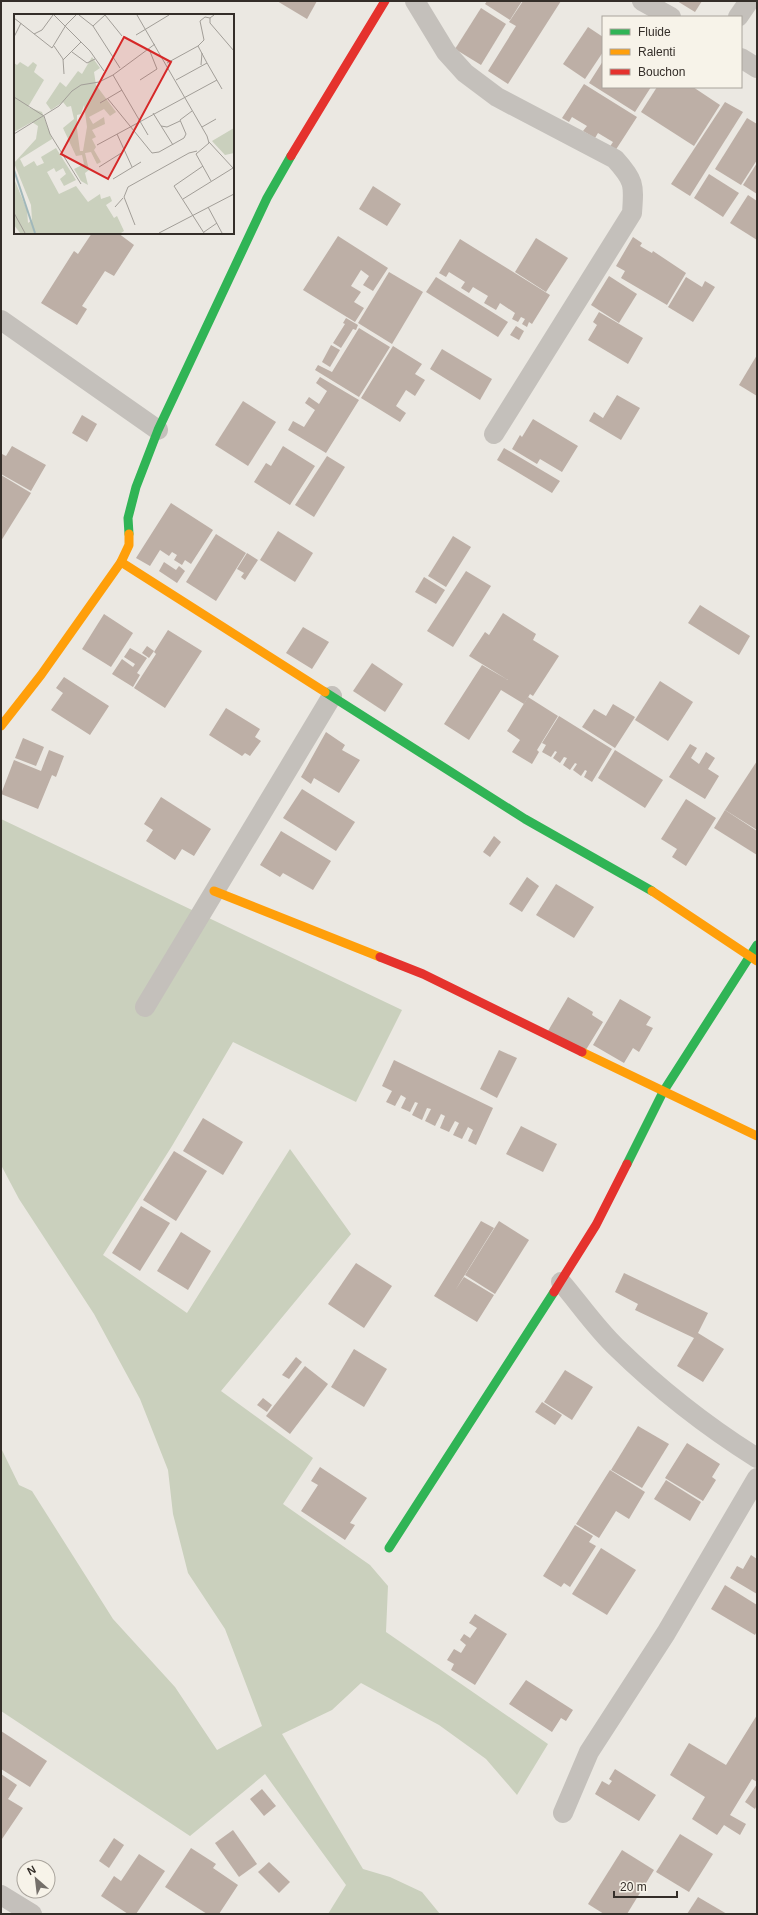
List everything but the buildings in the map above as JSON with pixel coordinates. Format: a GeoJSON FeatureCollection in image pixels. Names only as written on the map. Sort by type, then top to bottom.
{"type":"FeatureCollection","features":[{"type":"Feature","properties":{"kind":"street"},"geometry":{"type":"LineString","coordinates":[[1,726],[41,675],[121,562],[128,546],[128,518],[136,487],[158,430],[267,198],[385,1]]}},
{"type":"Feature","properties":{"kind":"street"},"geometry":{"type":"LineString","coordinates":[[415,1],[446,52],[465,73],[497,97],[616,159],[630,175],[634,188],[632,213],[494,434]]}},
{"type":"Feature","properties":{"kind":"street"},"geometry":{"type":"LineString","coordinates":[[642,1],[669,16]]}},
{"type":"Feature","properties":{"kind":"street"},"geometry":{"type":"LineString","coordinates":[[739,16],[749,1]]}},
{"type":"Feature","properties":{"kind":"street"},"geometry":{"type":"LineString","coordinates":[[742,59],[757,68]]}},
{"type":"Feature","properties":{"kind":"street"},"geometry":{"type":"LineString","coordinates":[[1,320],[158,430]]}},
{"type":"Feature","properties":{"kind":"street"},"geometry":{"type":"LineString","coordinates":[[121,562],[525,819],[643,885],[757,961]]}},
{"type":"Feature","properties":{"kind":"street"},"geometry":{"type":"LineString","coordinates":[[145,1007],[332,696]]}},
{"type":"Feature","properties":{"kind":"street"},"geometry":{"type":"LineString","coordinates":[[214,891],[423,974],[662,1092],[757,1136]]}},
{"type":"Feature","properties":{"kind":"street"},"geometry":{"type":"LineString","coordinates":[[389,1548],[561,1282],[596,1225],[662,1092],[757,945]]}},
{"type":"Feature","properties":{"kind":"street"},"geometry":{"type":"LineString","coordinates":[[561,1282],[615,1346],[681,1405],[716,1432],[757,1458]]}},
{"type":"Feature","properties":{"kind":"street"},"geometry":{"type":"LineString","coordinates":[[563,1813],[588,1752],[666,1633],[757,1478]]}},
{"type":"Feature","properties":{"kind":"street"},"geometry":{"type":"LineString","coordinates":[[1,1895],[32,1914]]}},
{"type":"Feature","properties":{"kind":"green space"},"geometry":{"type":"Polygon","coordinates":[[[1,819],[402,1010],[356,1102],[233,1042],[172,1146],[103,1255],[187,1313],[290,1149],[351,1234],[221,1391],[313,1458],[283,1504],[370,1565],[388,1586],[386,1632],[548,1744],[517,1795],[486,1759],[439,1725],[361,1683],[332,1710],[282,1734],[363,1869],[390,1877],[422,1892],[440,1914],[328,1914],[346,1885],[265,1774],[190,1836],[1,1711],[1,1448],[19,1485],[32,1491],[113,1619],[175,1687],[217,1750],[262,1726],[225,1629],[188,1573],[173,1514],[168,1470],[140,1399],[94,1314],[19,1199],[1,1165],[1,819]]]}},
{"type":"Feature","properties":{"kind":"traffic: fast"},"geometry":{"type":"LineString","coordinates":[[129,534],[128,518],[136,487],[158,430],[267,198],[291,156]]}},
{"type":"Feature","properties":{"kind":"traffic: fast"},"geometry":{"type":"LineString","coordinates":[[325,692],[525,819],[652,891]]}},
{"type":"Feature","properties":{"kind":"traffic: fast"},"geometry":{"type":"LineString","coordinates":[[627,1164],[663,1092],[757,945]]}},
{"type":"Feature","properties":{"kind":"traffic: fast"},"geometry":{"type":"LineString","coordinates":[[389,1548],[554,1292]]}},
{"type":"Feature","properties":{"kind":"traffic: slow"},"geometry":{"type":"LineString","coordinates":[[1,726],[41,675],[121,562],[129,545],[129,534]]}},
{"type":"Feature","properties":{"kind":"traffic: slow"},"geometry":{"type":"LineString","coordinates":[[121,562],[325,692]]}},
{"type":"Feature","properties":{"kind":"traffic: slow"},"geometry":{"type":"LineString","coordinates":[[214,891],[380,957]]}},
{"type":"Feature","properties":{"kind":"traffic: slow"},"geometry":{"type":"LineString","coordinates":[[652,891],[757,961]]}},
{"type":"Feature","properties":{"kind":"traffic: slow"},"geometry":{"type":"LineString","coordinates":[[582,1052],[757,1136]]}},
{"type":"Feature","properties":{"kind":"traffic: jam"},"geometry":{"type":"LineString","coordinates":[[291,156],[385,1]]}},
{"type":"Feature","properties":{"kind":"traffic: jam"},"geometry":{"type":"LineString","coordinates":[[380,957],[423,974],[582,1052]]}},
{"type":"Feature","properties":{"kind":"traffic: jam"},"geometry":{"type":"LineString","coordinates":[[554,1292],[596,1225],[627,1164]]}}]}
